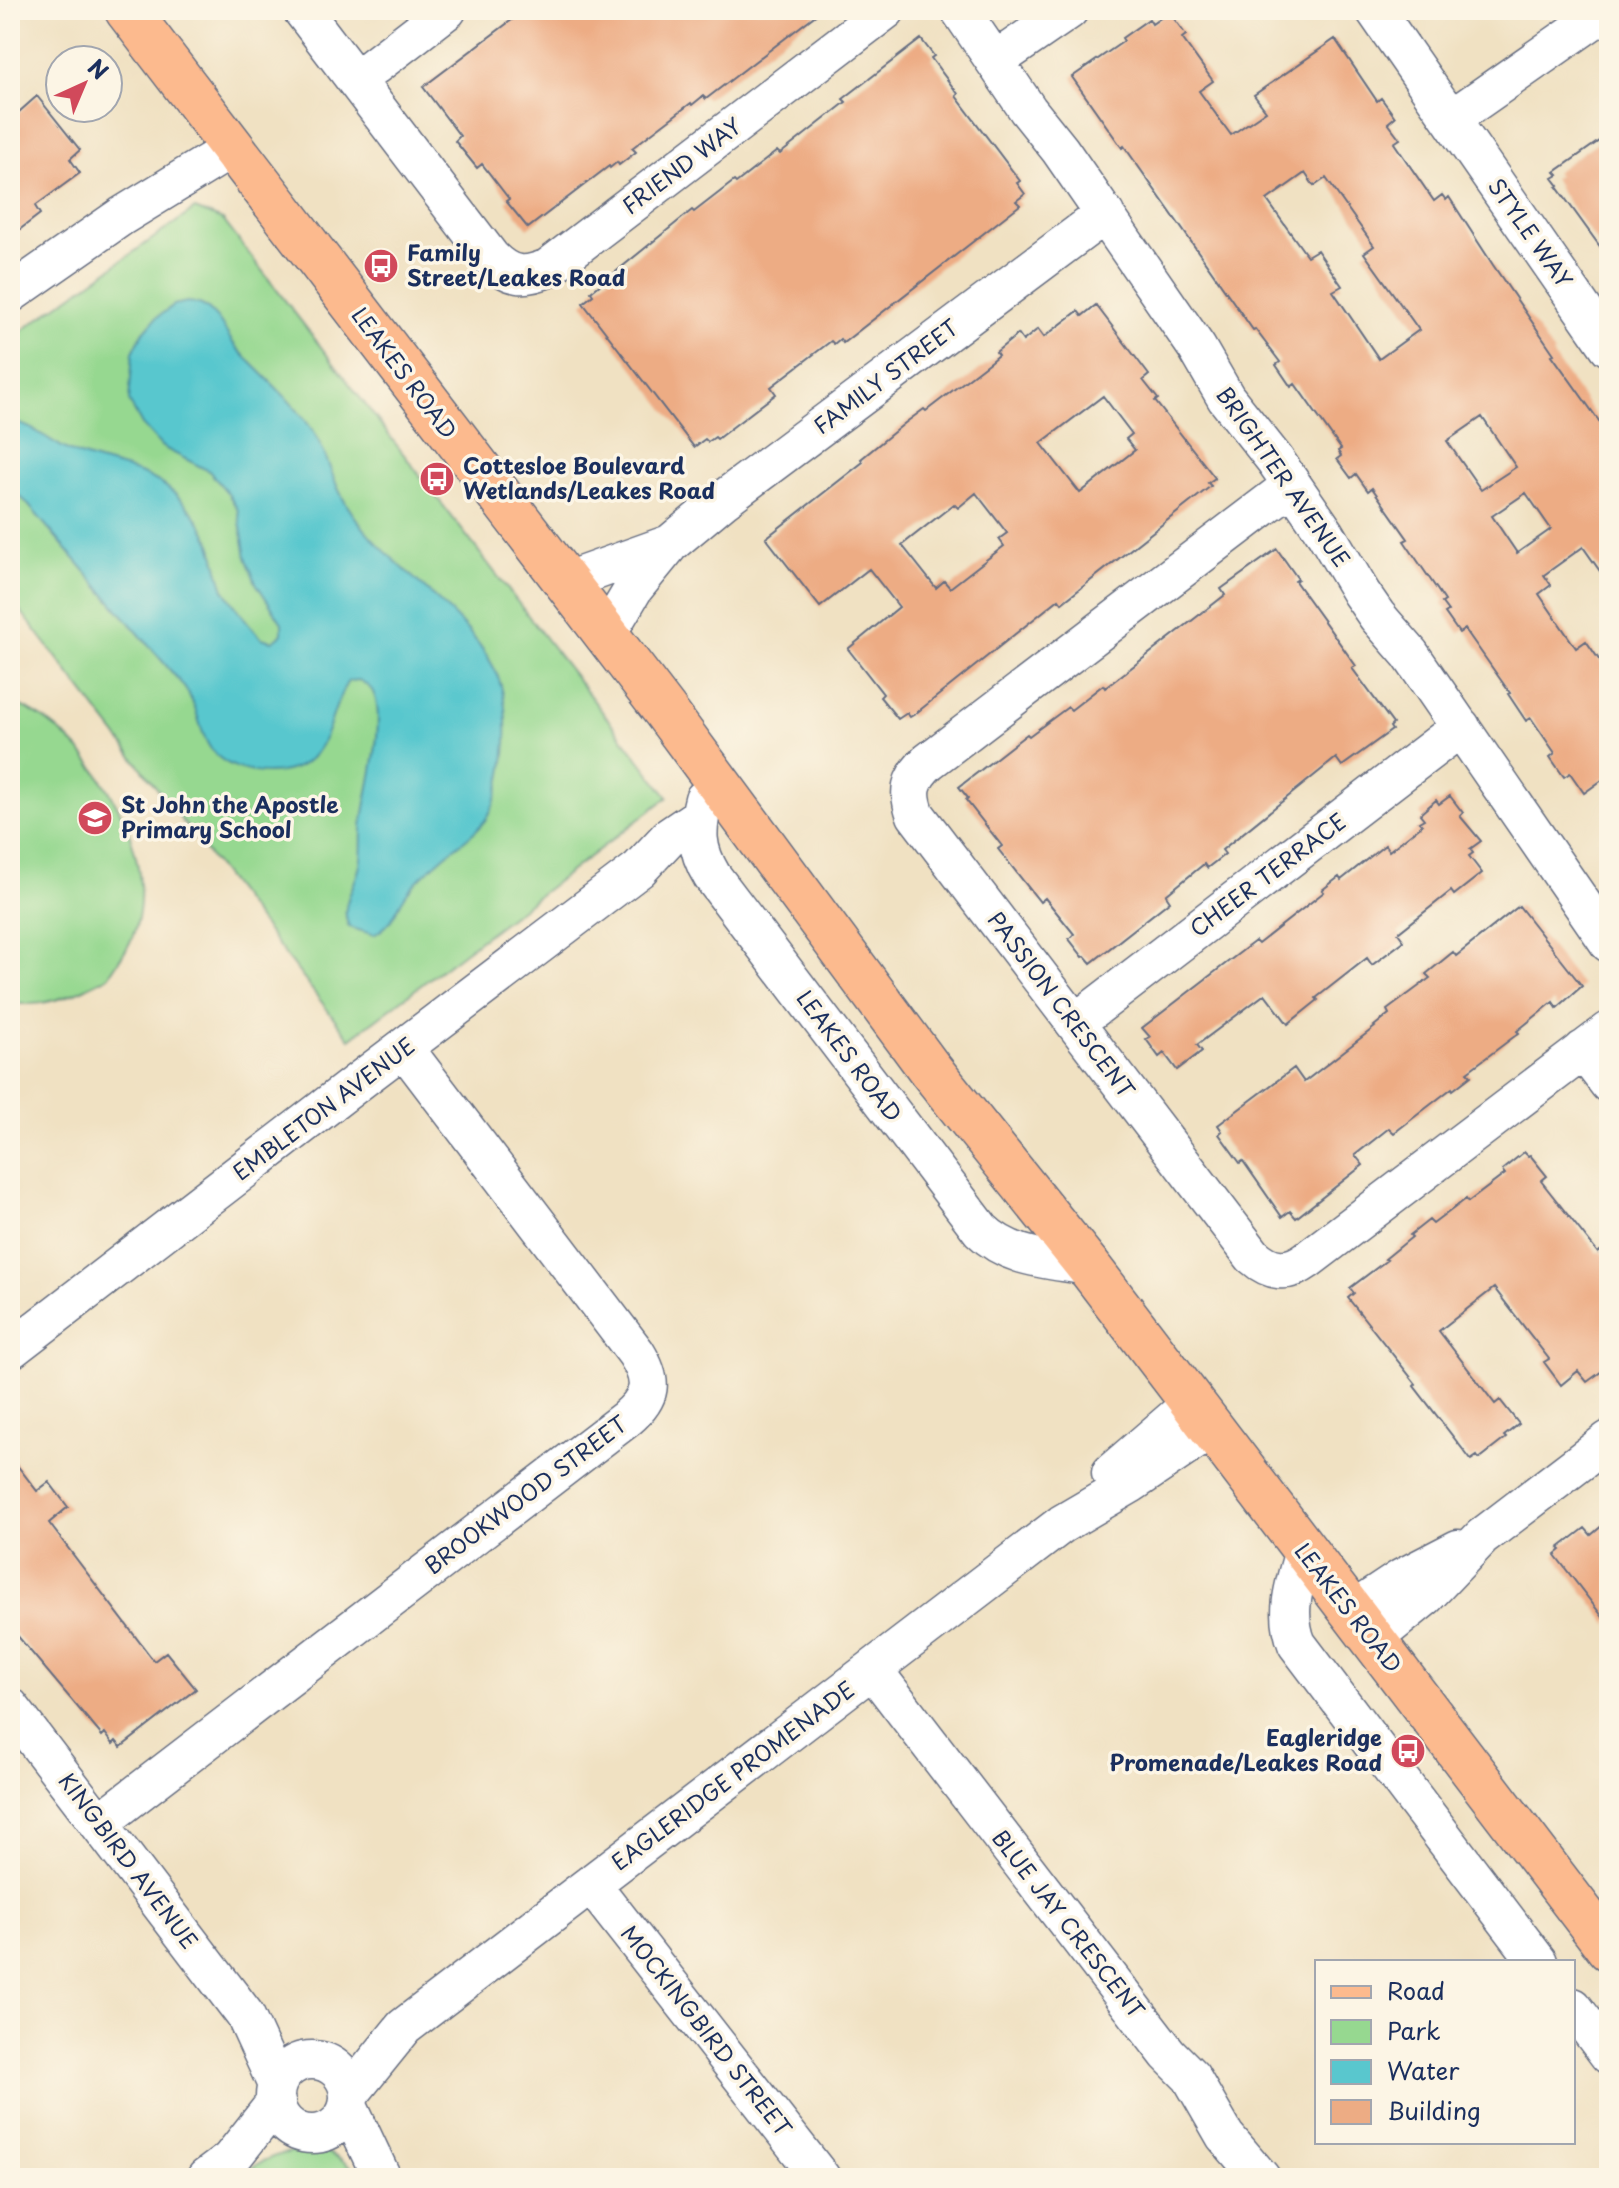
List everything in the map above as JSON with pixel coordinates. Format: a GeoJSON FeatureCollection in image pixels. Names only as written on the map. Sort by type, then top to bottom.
{"type":"FeatureCollection","features":[{"type":"Feature","properties":{"kind":"main road","name":"LEAKES ROAD"},"geometry":{"type":"LineString","coordinates":[[127,10],[711,773],[929,1068],[1088,1266],[1609,1949]]}},
{"type":"Feature","properties":{"kind":"street","name":"FRIEND WAY"},"geometry":{"type":"LineString","coordinates":[[302,10],[491,258],[501,268],[524,275],[548,268],[886,10]]}},
{"type":"Feature","properties":{"kind":"street"},"geometry":{"type":"LineString","coordinates":[[356,80],[447,10]]}},
{"type":"Feature","properties":{"kind":"street","name":"BRIGHTER AVENUE"},"geometry":{"type":"LineString","coordinates":[[960,10],[1197,348],[1226,398],[1326,534],[1361,593],[1410,654],[1609,943]]}},
{"type":"Feature","properties":{"kind":"street"},"geometry":{"type":"LineString","coordinates":[[995,61],[1069,10]]}},
{"type":"Feature","properties":{"kind":"street","name":"STYLE WAY"},"geometry":{"type":"LineString","coordinates":[[1375,10],[1609,347]]}},
{"type":"Feature","properties":{"kind":"street"},"geometry":{"type":"LineString","coordinates":[[1451,119],[1607,10]]}},
{"type":"Feature","properties":{"kind":"street"},"geometry":{"type":"LineString","coordinates":[[10,294],[122,216],[168,165],[224,137]]}},
{"type":"Feature","properties":{"kind":"street","name":"FAMILY STREET"},"geometry":{"type":"LineString","coordinates":[[606,635],[634,588],[670,544],[724,499],[1105,214]]}},
{"type":"Feature","properties":{"kind":"street","name":"PASSION CRESCENT"},"geometry":{"type":"LineString","coordinates":[[1292,485],[928,762],[916,773],[912,787],[910,801],[916,815],[1253,1256],[1266,1266],[1281,1271],[1295,1268],[1307,1260],[1596,1040]]}},
{"type":"Feature","properties":{"kind":"street","name":"FAMILY STREET"},"geometry":{"type":"LineString","coordinates":[[564,582],[670,544]]}},
{"type":"Feature","properties":{"kind":"street","name":"CHEER TERRACE"},"geometry":{"type":"LineString","coordinates":[[1075,1023],[1461,727]]}},
{"type":"Feature","properties":{"kind":"street","name":"LEAKES ROAD"},"geometry":{"type":"LineString","coordinates":[[711,773],[700,816],[698,842],[703,862],[987,1236],[1009,1250],[1088,1266]]}},
{"type":"Feature","properties":{"kind":"street","name":"EMBLETON AVENUE"},"geometry":{"type":"LineString","coordinates":[[10,1350],[639,869],[669,837],[700,816]]}},
{"type":"Feature","properties":{"kind":"street","name":"EMBLETON AVENUE"},"geometry":{"type":"LineString","coordinates":[[639,869],[668,862],[683,864],[712,876]]}},
{"type":"Feature","properties":{"kind":"street"},"geometry":{"type":"LineString","coordinates":[[1596,1040],[1609,1084]]}},
{"type":"Feature","properties":{"kind":"street","name":"BROOKWOOD STREET"},"geometry":{"type":"LineString","coordinates":[[99,1823],[626,1419],[646,1399],[648,1377],[636,1353],[404,1048]]}},
{"type":"Feature","properties":{"kind":"street","name":"EAGLERIDGE PROMENADE"},"geometry":{"type":"LineString","coordinates":[[349,2100],[404,2027],[1062,1524],[1118,1465],[1202,1416]]}},
{"type":"Feature","properties":{"kind":"street"},"geometry":{"type":"LineString","coordinates":[[1362,1626],[1432,1561],[1482,1537],[1609,1440]]}},
{"type":"Feature","properties":{"kind":"street"},"geometry":{"type":"LineString","coordinates":[[1304,1551],[1292,1594],[1290,1617],[1297,1644],[1536,1960]]}},
{"type":"Feature","properties":{"kind":"street","name":"BLUE JAY CRESCENT"},"geometry":{"type":"LineString","coordinates":[[873,1670],[1168,2054],[1191,2077],[1225,2136],[1261,2178]]}},
{"type":"Feature","properties":{"kind":"street","name":"KINGBIRD AVENUE"},"geometry":{"type":"LineString","coordinates":[[10,1707],[245,2015],[277,2094]]}},
{"type":"Feature","properties":{"kind":"street","name":"MOCKINGBIRD STREET"},"geometry":{"type":"LineString","coordinates":[[591,1884],[821,2178]]}},
{"type":"Feature","properties":{"kind":"street"},"geometry":{"type":"LineString","coordinates":[[1575,2010],[1609,2055]]}},
{"type":"Feature","properties":{"kind":"street","name":"KINGBIRD AVENUE"},"geometry":{"type":"LineString","coordinates":[[245,2015],[313,2060]]}},
{"type":"Feature","properties":{"kind":"street","name":"EAGLERIDGE PROMENADE"},"geometry":{"type":"LineString","coordinates":[[313,2060],[404,2027]]}},
{"type":"Feature","properties":{"kind":"street"},"geometry":{"type":"LineString","coordinates":[[313,2060],[336,2068],[347,2085],[349,2100],[380,2178],[311,2133],[286,2123],[279,2113],[277,2094],[282,2075],[290,2068],[313,2060]]}},
{"type":"Feature","properties":{"kind":"street"},"geometry":{"type":"LineString","coordinates":[[218,2169],[277,2094]]}},
{"type":"Feature","properties":{"kind":"street"},"geometry":{"type":"LineString","coordinates":[[218,2169],[311,2133],[327,2131],[344,2116],[349,2100]]}},
{"type":"Feature","properties":{"kind":"green space"},"geometry":{"type":"Polygon","coordinates":[[[195,209],[223,220],[668,797],[350,1039],[10,597],[10,339],[195,209]]]}},
{"type":"Feature","properties":{"kind":"green space"},"geometry":{"type":"Polygon","coordinates":[[[10,702],[42,717],[71,742],[98,773],[119,809],[134,848],[140,886],[137,923],[122,956],[108,976],[68,996],[30,1004],[10,1003],[10,702]]]}},
{"type":"Feature","properties":{"kind":"green space"},"geometry":{"type":"Polygon","coordinates":[[[315,2149],[340,2159],[361,2178],[240,2178],[255,2165],[274,2156],[315,2149]]]}},
{"type":"Feature","properties":{"kind":"water"},"geometry":{"type":"Polygon","coordinates":[[[187,302],[202,305],[210,311],[237,348],[303,417],[322,447],[342,496],[362,526],[461,623],[479,644],[501,684],[506,714],[506,743],[500,782],[491,811],[476,830],[419,880],[390,921],[374,935],[349,927],[346,920],[348,898],[360,863],[362,826],[377,736],[377,704],[370,688],[359,680],[348,681],[323,741],[301,766],[288,771],[259,773],[231,765],[207,743],[193,703],[182,684],[25,501],[10,488],[10,422],[33,430],[70,451],[157,481],[182,501],[202,526],[224,589],[258,635],[273,641],[282,634],[282,623],[256,583],[246,557],[238,510],[227,492],[209,471],[162,447],[142,425],[129,401],[133,352],[142,334],[156,318],[174,305],[187,302]]]}},
{"type":"Feature","properties":{"kind":"building"},"geometry":{"type":"Polygon","coordinates":[[[525,10],[822,10],[706,99],[703,96],[691,103],[632,148],[636,152],[619,165],[617,162],[609,166],[528,228],[482,164],[477,168],[455,141],[460,136],[423,87],[525,10]]]}},
{"type":"Feature","properties":{"kind":"building"},"geometry":{"type":"Polygon","coordinates":[[[1169,12],[1186,35],[1182,38],[1213,81],[1199,91],[1231,135],[1266,111],[1254,95],[1335,39],[1377,101],[1381,98],[1395,117],[1388,123],[1400,139],[1394,143],[1434,201],[1442,195],[1446,200],[1449,197],[1552,355],[1609,435],[1609,584],[1583,547],[1544,575],[1551,585],[1539,594],[1576,648],[1586,641],[1609,674],[1609,775],[1584,793],[1570,773],[1564,777],[1550,757],[1555,753],[1531,718],[1526,721],[1465,629],[1459,633],[1445,613],[1448,611],[1442,603],[1445,601],[1404,541],[1408,539],[1372,488],[1368,491],[1356,474],[1351,478],[1337,459],[1341,456],[1338,451],[1341,449],[1295,384],[1291,387],[1276,365],[1280,362],[1253,330],[1072,77],[1124,41],[1122,38],[1149,19],[1152,24],[1169,12]],[[1305,173],[1267,200],[1307,256],[1317,250],[1342,286],[1333,291],[1379,359],[1419,330],[1364,253],[1374,246],[1326,178],[1314,186],[1305,173]],[[1482,417],[1447,441],[1481,490],[1516,467],[1482,417]],[[1526,493],[1492,516],[1517,553],[1551,529],[1526,493]]]}},
{"type":"Feature","properties":{"kind":"building"},"geometry":{"type":"Polygon","coordinates":[[[921,39],[958,94],[956,96],[1020,181],[1017,183],[1025,194],[1016,201],[1020,205],[843,343],[840,339],[834,344],[831,341],[771,387],[776,394],[717,439],[715,437],[708,442],[705,439],[694,447],[583,303],[593,295],[591,292],[692,210],[694,212],[734,181],[736,183],[777,151],[780,154],[846,102],[843,99],[921,39]]]}},
{"type":"Feature","properties":{"kind":"building"},"geometry":{"type":"Polygon","coordinates":[[[37,96],[44,105],[44,124],[59,124],[80,150],[70,159],[80,173],[35,206],[40,214],[10,237],[10,120],[37,96]]]}},
{"type":"Feature","properties":{"kind":"building"},"geometry":{"type":"Polygon","coordinates":[[[1609,134],[1609,259],[1553,178],[1558,175],[1555,172],[1609,134]]]}},
{"type":"Feature","properties":{"kind":"building"},"geometry":{"type":"Polygon","coordinates":[[[1096,305],[1149,375],[1143,380],[1158,399],[1155,401],[1215,478],[1208,483],[1211,486],[1062,603],[1059,599],[915,714],[910,717],[907,713],[898,719],[848,649],[899,607],[869,569],[820,607],[766,538],[863,462],[861,459],[905,423],[924,409],[926,411],[991,361],[998,355],[996,352],[1018,334],[1023,341],[1038,329],[1044,337],[1078,311],[1082,316],[1096,305]],[[1103,396],[1041,443],[1080,493],[1135,450],[1126,439],[1132,434],[1103,396]],[[976,493],[958,508],[954,504],[902,545],[936,588],[944,581],[950,588],[1004,546],[999,539],[1007,533],[976,493]]]}},
{"type":"Feature","properties":{"kind":"building"},"geometry":{"type":"Polygon","coordinates":[[[1277,549],[1298,579],[1295,581],[1356,666],[1352,668],[1393,724],[1390,727],[1392,730],[1342,766],[1336,758],[1222,850],[1225,854],[1207,868],[1204,864],[1166,895],[1170,901],[1091,963],[1069,939],[1074,934],[1045,898],[1040,902],[998,849],[1002,846],[959,787],[1027,734],[1029,736],[1068,707],[1071,710],[1103,685],[1105,688],[1225,595],[1221,589],[1277,549]]]}},
{"type":"Feature","properties":{"kind":"building"},"geometry":{"type":"Polygon","coordinates":[[[1450,796],[1463,813],[1460,816],[1481,841],[1470,849],[1473,853],[1469,856],[1482,873],[1454,895],[1451,891],[1398,933],[1404,941],[1372,965],[1367,958],[1288,1024],[1265,994],[1197,1045],[1202,1051],[1177,1070],[1164,1053],[1159,1057],[1142,1028],[1255,941],[1258,944],[1339,877],[1341,880],[1385,845],[1389,851],[1422,825],[1419,822],[1424,819],[1420,814],[1436,800],[1439,804],[1450,796]]]}},
{"type":"Feature","properties":{"kind":"building"},"geometry":{"type":"Polygon","coordinates":[[[1519,906],[1582,986],[1557,1008],[1553,1002],[1517,1031],[1519,1033],[1467,1072],[1471,1076],[1453,1090],[1394,1133],[1389,1128],[1355,1155],[1363,1165],[1296,1218],[1290,1211],[1282,1217],[1243,1161],[1240,1163],[1219,1134],[1222,1131],[1218,1125],[1294,1068],[1304,1082],[1375,1027],[1389,1014],[1387,1010],[1430,978],[1426,974],[1453,952],[1456,956],[1519,906]]]}},
{"type":"Feature","properties":{"kind":"building"},"geometry":{"type":"Polygon","coordinates":[[[1524,1152],[1547,1176],[1541,1181],[1598,1253],[1600,1251],[1609,1262],[1609,1366],[1587,1382],[1578,1371],[1561,1385],[1544,1362],[1549,1359],[1494,1288],[1439,1331],[1495,1404],[1500,1400],[1519,1424],[1479,1459],[1477,1456],[1471,1460],[1348,1298],[1354,1293],[1350,1288],[1387,1260],[1412,1237],[1410,1235],[1429,1220],[1433,1224],[1466,1199],[1468,1202],[1505,1174],[1502,1170],[1524,1152]]]}},
{"type":"Feature","properties":{"kind":"building"},"geometry":{"type":"Polygon","coordinates":[[[10,1456],[37,1491],[49,1482],[68,1507],[49,1523],[154,1661],[166,1652],[196,1689],[121,1747],[116,1741],[113,1744],[105,1733],[102,1736],[10,1627],[10,1456]]]}},
{"type":"Feature","properties":{"kind":"building"},"geometry":{"type":"Polygon","coordinates":[[[1609,1520],[1609,1625],[1555,1555],[1561,1550],[1559,1548],[1585,1528],[1591,1535],[1609,1520]]]}},
{"type":"Feature","properties":{"kind":"place","name":"Family Street/Leakes Road"},"geometry":{"type":"Point","coordinates":[381,266]}},
{"type":"Feature","properties":{"kind":"place","name":"Cottesloe Boulevard Wetlands/Leakes Road"},"geometry":{"type":"Point","coordinates":[437,479]}},
{"type":"Feature","properties":{"kind":"place","name":"St John the Apostle Primary School"},"geometry":{"type":"Point","coordinates":[95,818]}},
{"type":"Feature","properties":{"kind":"place","name":"Eagleridge Promenade/Leakes Road"},"geometry":{"type":"Point","coordinates":[1408,1751]}}]}
